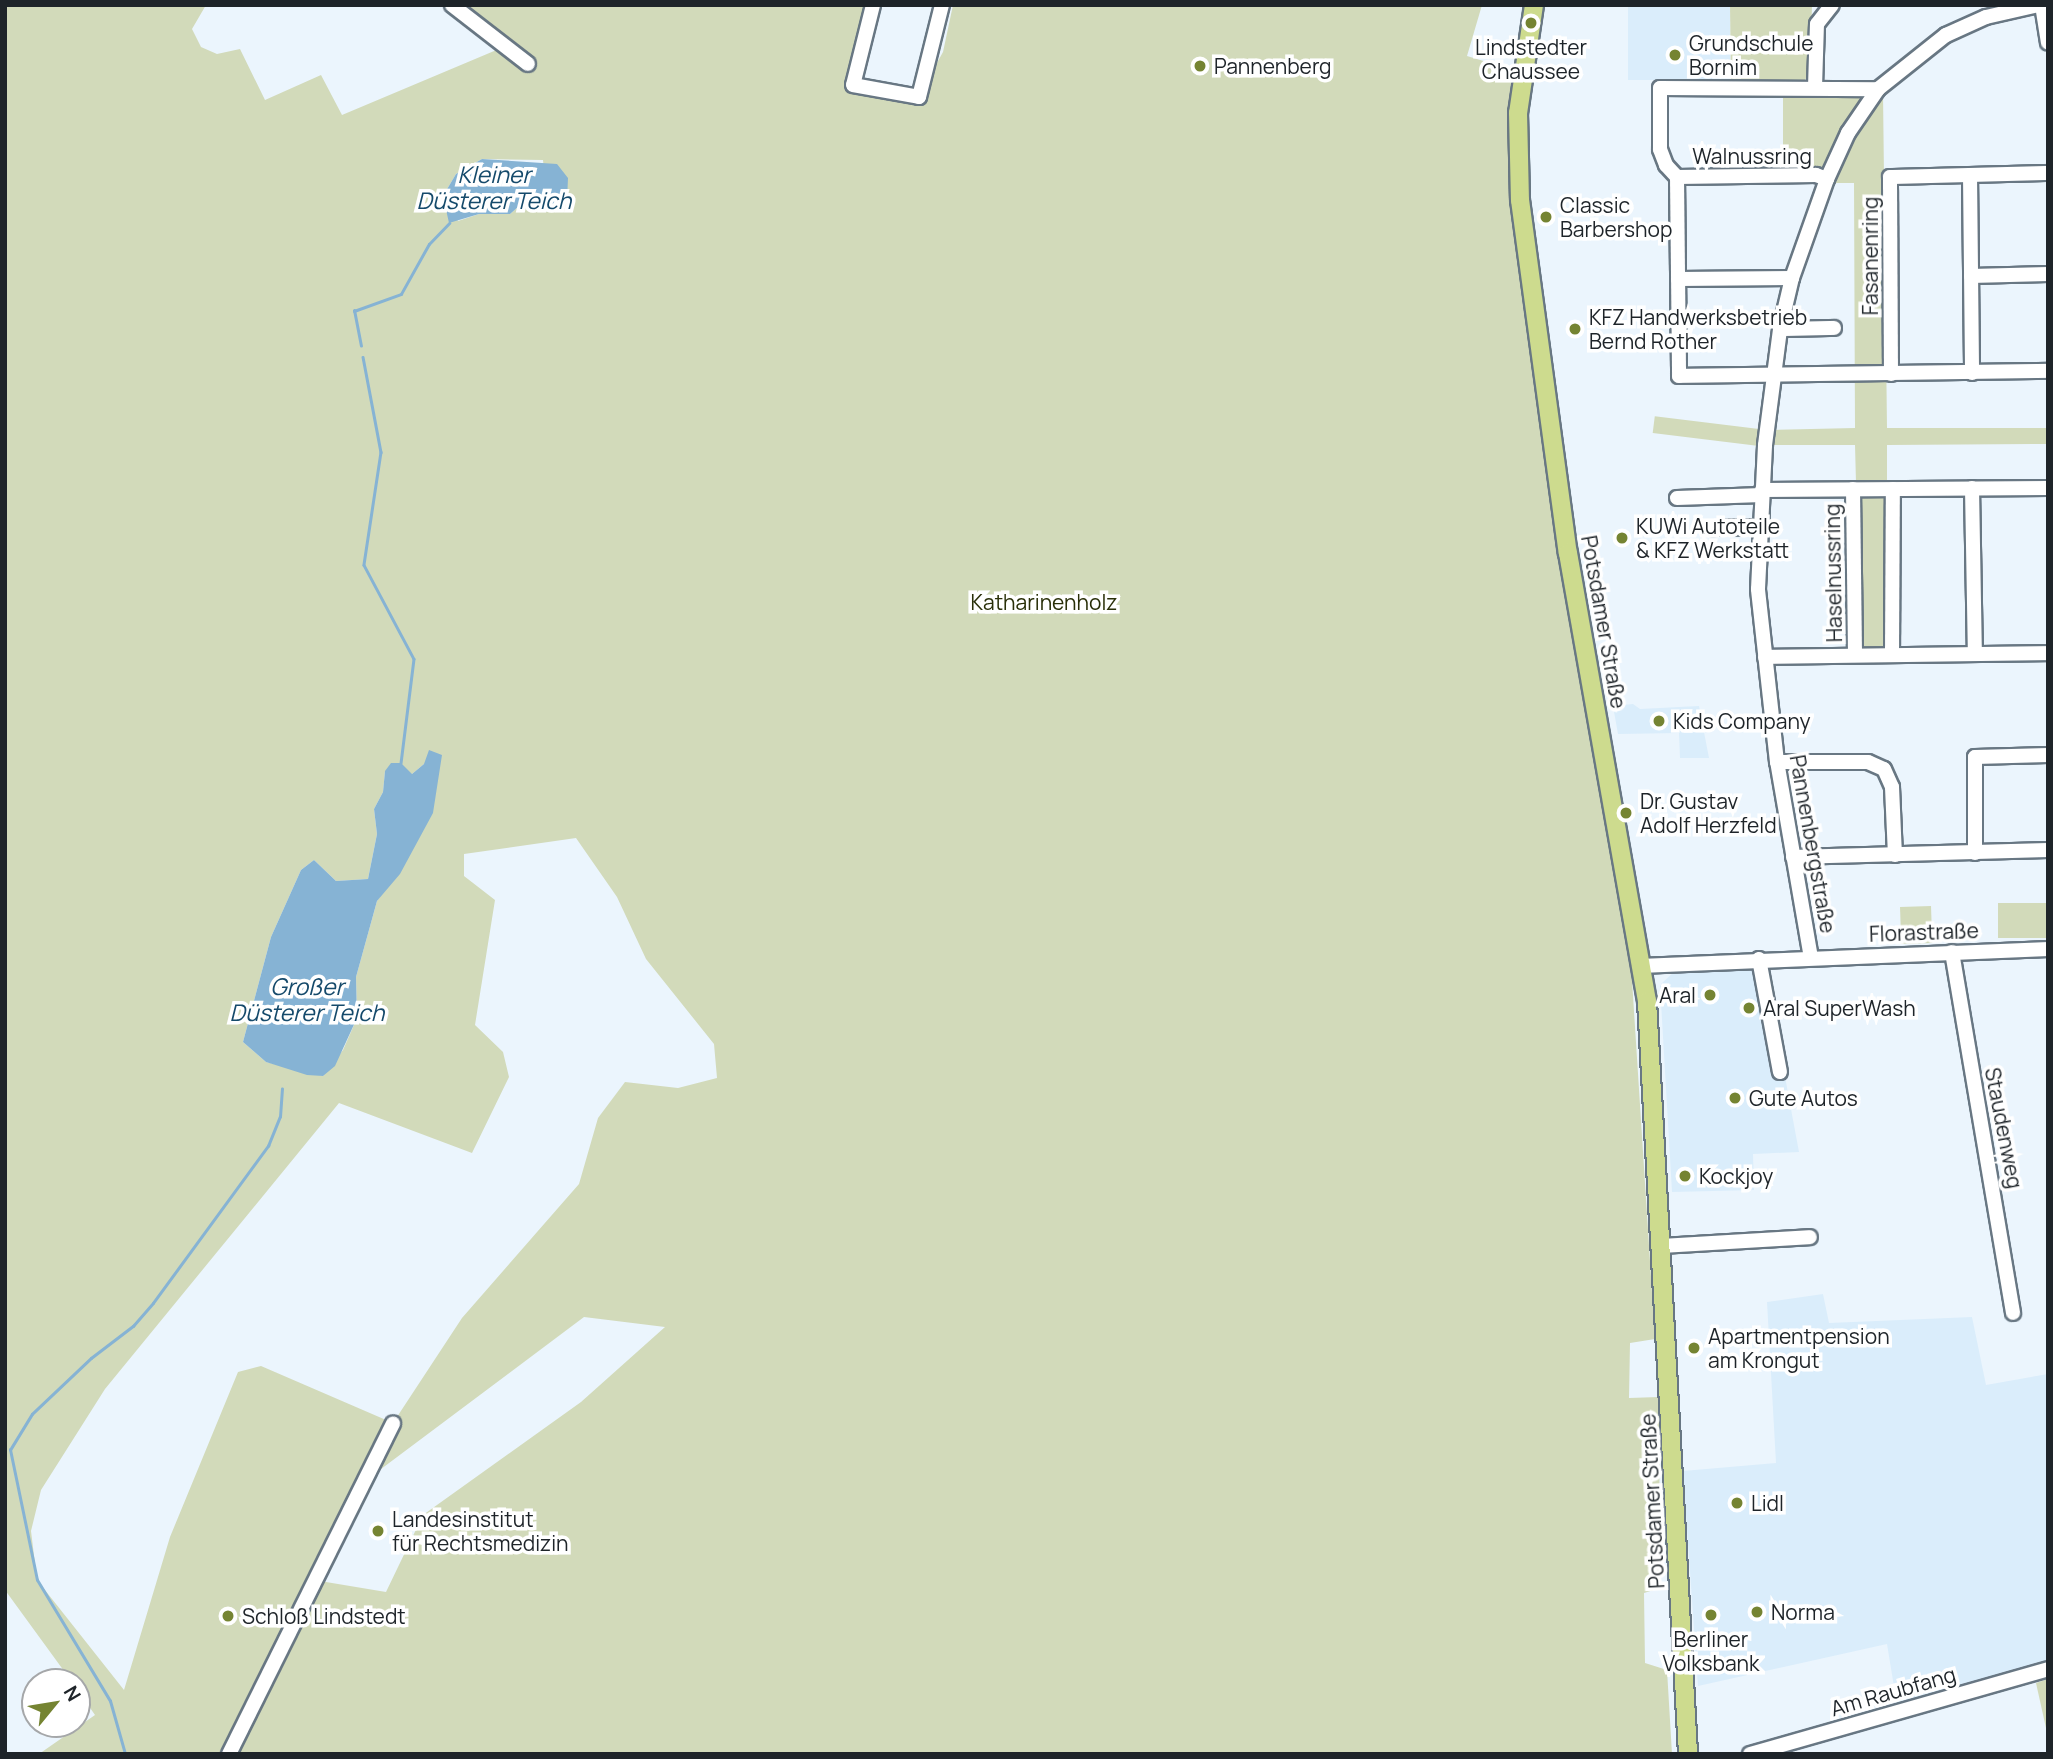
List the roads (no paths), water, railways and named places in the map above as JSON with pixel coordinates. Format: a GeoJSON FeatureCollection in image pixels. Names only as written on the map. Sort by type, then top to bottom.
{"type":"FeatureCollection","features":[{"type":"Feature","properties":{"kind":"main road","name":"Potsdamer Straße"},"geometry":{"type":"LineString","coordinates":[[1534,5],[1518,113],[1520,200],[1568,552],[1642,966],[1688,1754]]}},
{"type":"Feature","properties":{"kind":"street"},"geometry":{"type":"LineString","coordinates":[[452,5],[528,64]]}},
{"type":"Feature","properties":{"kind":"street"},"geometry":{"type":"LineString","coordinates":[[873,5],[853,85],[919,97],[942,5]]}},
{"type":"Feature","properties":{"kind":"street"},"geometry":{"type":"LineString","coordinates":[[1815,87],[1817,24],[1832,5]]}},
{"type":"Feature","properties":{"kind":"street"},"geometry":{"type":"LineString","coordinates":[[2040,5],[2048,43]]}},
{"type":"Feature","properties":{"kind":"street","name":"Pannenbergstraße"},"geometry":{"type":"LineString","coordinates":[[1811,958],[1777,762],[1758,589],[1762,493],[1774,374],[1780,329],[1792,278],[1827,179],[1848,133],[1878,89],[1946,35],[1986,17],[2040,5]]}},
{"type":"Feature","properties":{"kind":"street","name":"Walnussring"},"geometry":{"type":"LineString","coordinates":[[1774,374],[1679,376],[1677,177],[1666,165],[1660,149],[1660,88],[1878,89]]}},
{"type":"Feature","properties":{"kind":"street","name":"Fasanenring"},"geometry":{"type":"LineString","coordinates":[[1891,374],[1890,177],[2048,173]]}},
{"type":"Feature","properties":{"kind":"street"},"geometry":{"type":"LineString","coordinates":[[1970,175],[1972,373]]}},
{"type":"Feature","properties":{"kind":"street","name":"Walnussring"},"geometry":{"type":"LineString","coordinates":[[1677,177],[1827,179]]}},
{"type":"Feature","properties":{"kind":"street"},"geometry":{"type":"LineString","coordinates":[[1971,276],[2048,274]]}},
{"type":"Feature","properties":{"kind":"street"},"geometry":{"type":"LineString","coordinates":[[1678,279],[1792,278]]}},
{"type":"Feature","properties":{"kind":"street"},"geometry":{"type":"LineString","coordinates":[[1780,329],[1834,328]]}},
{"type":"Feature","properties":{"kind":"street"},"geometry":{"type":"LineString","coordinates":[[1774,374],[2048,371]]}},
{"type":"Feature","properties":{"kind":"street"},"geometry":{"type":"LineString","coordinates":[[1972,488],[1975,654]]}},
{"type":"Feature","properties":{"kind":"street","name":"Haselnussring"},"geometry":{"type":"LineString","coordinates":[[1762,493],[1853,489],[2048,488]]}},
{"type":"Feature","properties":{"kind":"street","name":"Haselnussring"},"geometry":{"type":"LineString","coordinates":[[1853,489],[1855,655]]}},
{"type":"Feature","properties":{"kind":"street"},"geometry":{"type":"LineString","coordinates":[[1892,655],[1893,489]]}},
{"type":"Feature","properties":{"kind":"street"},"geometry":{"type":"LineString","coordinates":[[1677,498],[1762,493]]}},
{"type":"Feature","properties":{"kind":"street"},"geometry":{"type":"LineString","coordinates":[[1714,528],[1760,527]]}},
{"type":"Feature","properties":{"kind":"street","name":"Haselnussring"},"geometry":{"type":"LineString","coordinates":[[1765,657],[2048,653]]}},
{"type":"Feature","properties":{"kind":"street"},"geometry":{"type":"LineString","coordinates":[[1975,853],[1975,757],[2048,755]]}},
{"type":"Feature","properties":{"kind":"street"},"geometry":{"type":"LineString","coordinates":[[1777,762],[1868,762],[1884,769],[1892,788],[1895,855]]}},
{"type":"Feature","properties":{"kind":"street"},"geometry":{"type":"LineString","coordinates":[[1793,857],[2048,850]]}},
{"type":"Feature","properties":{"kind":"street","name":"Florastraße"},"geometry":{"type":"LineString","coordinates":[[1642,966],[2048,949]]}},
{"type":"Feature","properties":{"kind":"street","name":"Staudenweg"},"geometry":{"type":"LineString","coordinates":[[1952,952],[2013,1313]]}},
{"type":"Feature","properties":{"kind":"street"},"geometry":{"type":"LineString","coordinates":[[1759,959],[1780,1072]]}},
{"type":"Feature","properties":{"kind":"street"},"geometry":{"type":"LineString","coordinates":[[1660,1246],[1810,1237]]}},
{"type":"Feature","properties":{"kind":"street"},"geometry":{"type":"LineString","coordinates":[[229,1754],[393,1423]]}},
{"type":"Feature","properties":{"kind":"street","name":"Am Raubfang"},"geometry":{"type":"LineString","coordinates":[[1751,1754],[2048,1669]]}},
{"type":"Feature","properties":{"kind":"water","name":"Kleiner Düsterer Teich"},"geometry":{"type":"Polygon","coordinates":[[[482,159],[557,164],[568,178],[567,201],[560,211],[518,207],[510,214],[479,214],[449,223],[443,196],[456,174],[482,159]]]}},
{"type":"Feature","properties":{"kind":"water","name":"Großer Düsterer Teich"},"geometry":{"type":"Polygon","coordinates":[[[429,750],[442,755],[433,813],[400,874],[377,901],[356,977],[357,1018],[335,1066],[323,1076],[307,1075],[266,1062],[243,1042],[271,937],[301,870],[314,860],[336,881],[368,879],[377,834],[374,809],[383,792],[385,771],[391,763],[401,763],[412,774],[424,764],[429,750]]]}},
{"type":"Feature","properties":{"kind":"waterway"},"geometry":{"type":"LineString","coordinates":[[361,346],[354,311],[401,294],[429,244],[449,223]]}},
{"type":"Feature","properties":{"kind":"waterway"},"geometry":{"type":"LineString","coordinates":[[363,357],[381,452],[364,565],[414,659],[401,763]]}},
{"type":"Feature","properties":{"kind":"waterway"},"geometry":{"type":"LineString","coordinates":[[125,1754],[110,1701],[37,1580],[10,1450],[32,1414],[91,1358],[133,1326],[153,1303],[268,1146],[280,1117],[282,1089]]}},
{"type":"Feature","properties":{"kind":"place","name":"Lindstedter Chaussee"},"geometry":{"type":"Point","coordinates":[1531,23]}},
{"type":"Feature","properties":{"kind":"place","name":"Grundschule Bornim"},"geometry":{"type":"Point","coordinates":[1675,55]}},
{"type":"Feature","properties":{"kind":"place","name":"Pannenberg"},"geometry":{"type":"Point","coordinates":[1200,66]}},
{"type":"Feature","properties":{"kind":"place","name":"Classic Barbershop"},"geometry":{"type":"Point","coordinates":[1546,217]}},
{"type":"Feature","properties":{"kind":"place","name":"KFZ Handwerksbetrieb Bernd Rother"},"geometry":{"type":"Point","coordinates":[1575,329]}},
{"type":"Feature","properties":{"kind":"place","name":"KUWi Autoteile & KFZ Werkstatt"},"geometry":{"type":"Point","coordinates":[1622,538]}},
{"type":"Feature","properties":{"kind":"place","name":"Kids Company"},"geometry":{"type":"Point","coordinates":[1659,721]}},
{"type":"Feature","properties":{"kind":"place","name":"Dr. Gustav Adolf Herzfeld"},"geometry":{"type":"Point","coordinates":[1626,813]}},
{"type":"Feature","properties":{"kind":"place","name":"Aral"},"geometry":{"type":"Point","coordinates":[1710,995]}},
{"type":"Feature","properties":{"kind":"place","name":"Aral SuperWash"},"geometry":{"type":"Point","coordinates":[1749,1008]}},
{"type":"Feature","properties":{"kind":"place","name":"Gute Autos"},"geometry":{"type":"Point","coordinates":[1735,1098]}},
{"type":"Feature","properties":{"kind":"place","name":"Kockjoy"},"geometry":{"type":"Point","coordinates":[1685,1176]}},
{"type":"Feature","properties":{"kind":"place","name":"Apartmentpension am Krongut"},"geometry":{"type":"Point","coordinates":[1694,1348]}},
{"type":"Feature","properties":{"kind":"place","name":"Lidl"},"geometry":{"type":"Point","coordinates":[1737,1503]}},
{"type":"Feature","properties":{"kind":"place","name":"Landesinstitut für Rechtsmedizin"},"geometry":{"type":"Point","coordinates":[378,1531]}},
{"type":"Feature","properties":{"kind":"place","name":"Norma"},"geometry":{"type":"Point","coordinates":[1757,1612]}},
{"type":"Feature","properties":{"kind":"place","name":"Berliner Volksbank"},"geometry":{"type":"Point","coordinates":[1711,1615]}},
{"type":"Feature","properties":{"kind":"place","name":"Schloß Lindstedt"},"geometry":{"type":"Point","coordinates":[228,1616]}},
{"type":"Feature","properties":{"kind":"park label","name":"Katharinenholz"},"geometry":{"type":"Point","coordinates":[1044,602]}}]}
